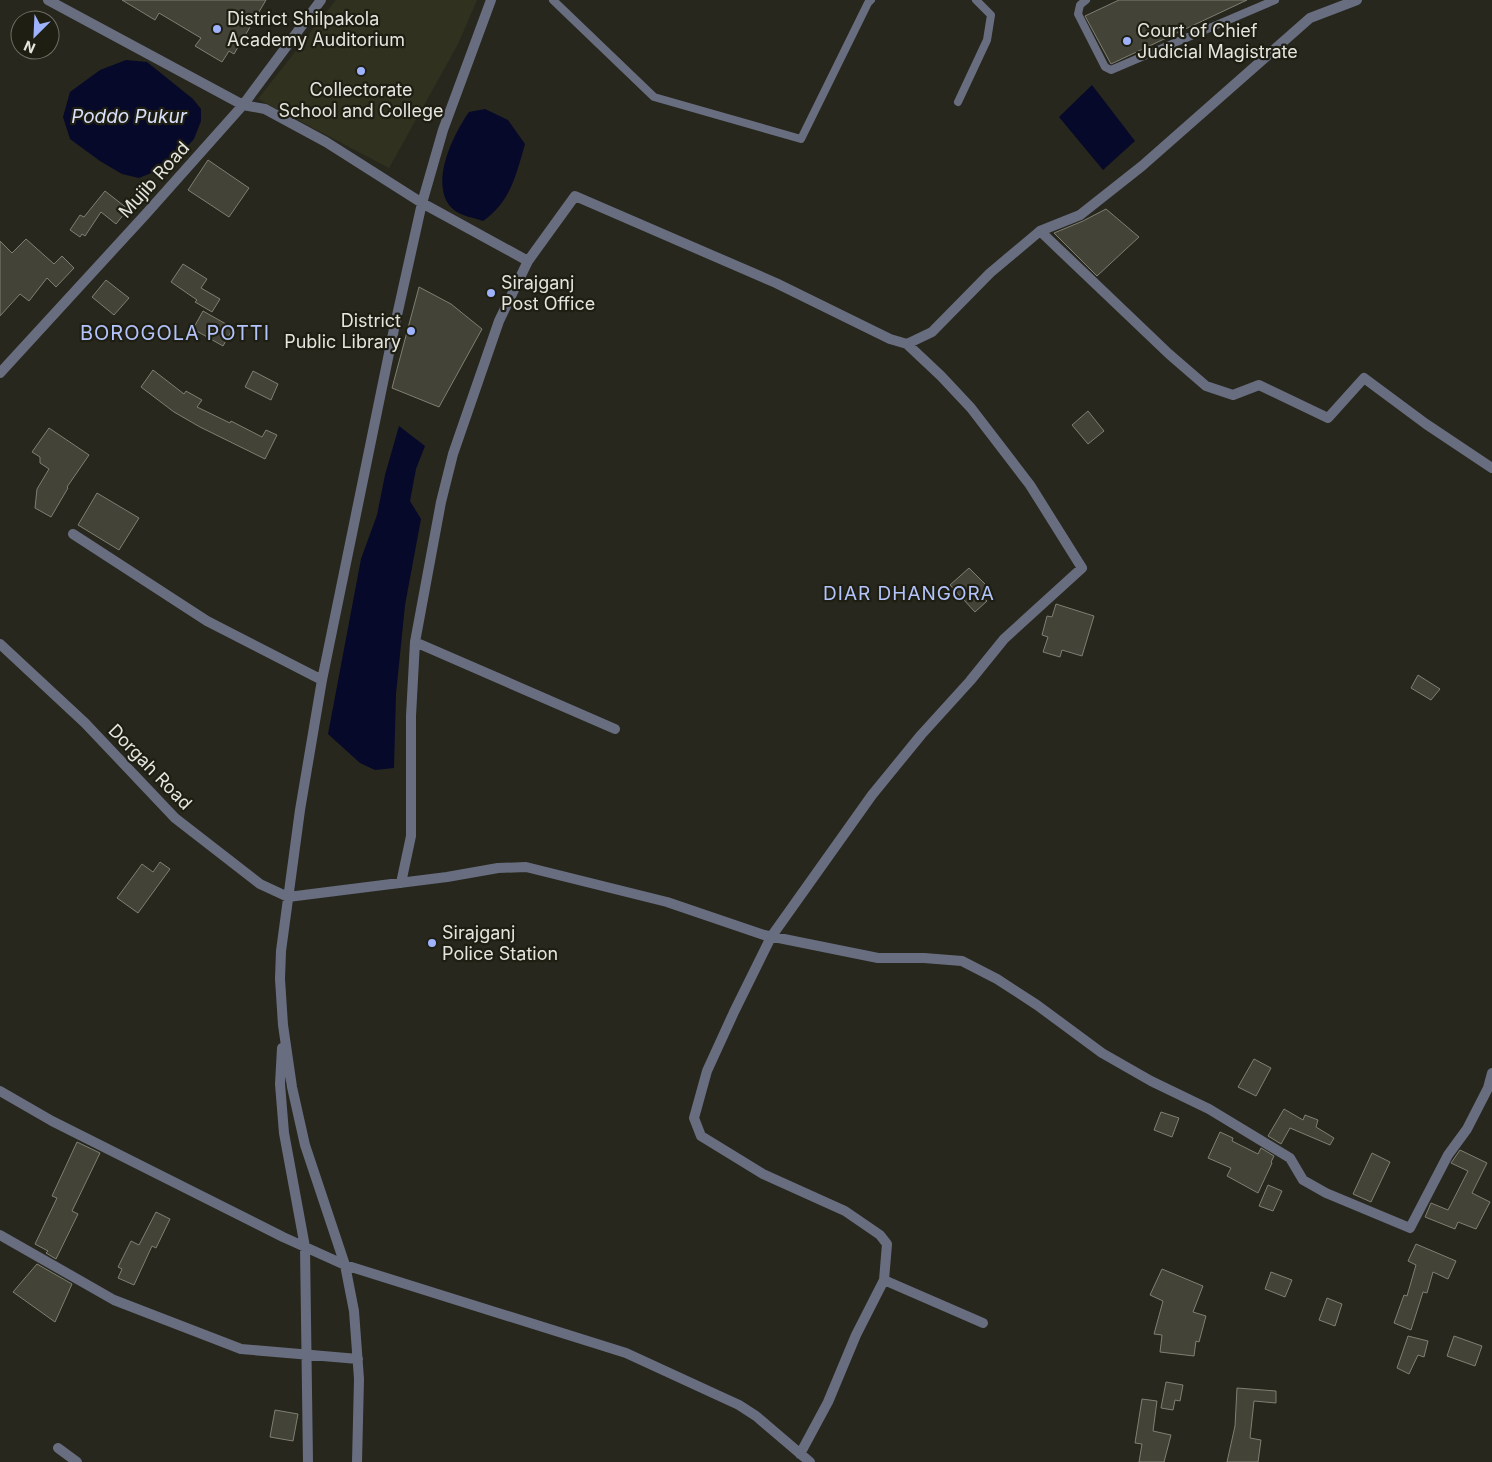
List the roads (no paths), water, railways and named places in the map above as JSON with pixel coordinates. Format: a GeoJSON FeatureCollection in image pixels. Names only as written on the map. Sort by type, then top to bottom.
{"type":"FeatureCollection","features":[{"type":"Feature","properties":{"kind":"street"},"geometry":{"type":"LineString","coordinates":[[48,0],[243,105],[264,109],[326,142],[422,203],[528,261]]}},
{"type":"Feature","properties":{"kind":"street","name":"Mujib Road"},"geometry":{"type":"LineString","coordinates":[[0,374],[243,105],[321,0]]}},
{"type":"Feature","properties":{"kind":"street"},"geometry":{"type":"LineString","coordinates":[[357,1462],[359,1379],[354,1311],[345,1265],[305,1145],[292,1087],[283,1025],[280,979],[281,951],[300,810],[322,680],[394,329],[422,203],[443,130],[491,0]]}},
{"type":"Feature","properties":{"kind":"street"},"geometry":{"type":"LineString","coordinates":[[907,344],[932,332],[990,273],[1040,231],[1080,215],[1142,166],[1310,18],[1357,0]]}},
{"type":"Feature","properties":{"kind":"street"},"geometry":{"type":"LineString","coordinates":[[0,1091],[52,1121],[283,1237],[345,1265],[626,1353],[642,1360],[739,1405],[756,1416],[806,1459],[856,1335],[884,1280],[887,1244],[880,1235],[845,1210],[763,1174],[701,1136],[694,1118],[707,1071],[771,937],[872,795],[1004,639],[1082,568],[1030,485],[971,408],[907,344],[890,339],[776,283],[575,196],[528,261],[499,321],[453,454],[441,502],[415,642],[411,716],[411,836],[400,882]]}},
{"type":"Feature","properties":{"kind":"street"},"geometry":{"type":"LineString","coordinates":[[1040,231],[1162,347],[1206,386],[1233,395],[1259,384],[1328,418],[1364,378],[1426,424],[1492,468]]}},
{"type":"Feature","properties":{"kind":"street"},"geometry":{"type":"LineString","coordinates":[[73,534],[207,621],[322,680]]}},
{"type":"Feature","properties":{"kind":"street"},"geometry":{"type":"LineString","coordinates":[[415,642],[615,729]]}},
{"type":"Feature","properties":{"kind":"street","name":"Dorgah Road"},"geometry":{"type":"LineString","coordinates":[[0,644],[85,723],[175,818],[260,884],[288,896]]}},
{"type":"Feature","properties":{"kind":"street"},"geometry":{"type":"LineString","coordinates":[[288,896],[498,868],[526,867],[667,902],[771,937],[878,958],[962,961],[997,979],[1037,1004],[1102,1052],[1151,1081],[1209,1108],[1290,1158],[1302,1180],[1326,1193],[1410,1228],[1448,1155],[1467,1129],[1488,1088],[1492,1073]]}},
{"type":"Feature","properties":{"kind":"street"},"geometry":{"type":"LineString","coordinates":[[283,1025],[280,1084],[284,1133],[305,1247],[308,1462]]}},
{"type":"Feature","properties":{"kind":"street"},"geometry":{"type":"LineString","coordinates":[[0,1235],[114,1300],[242,1349],[358,1358]]}},
{"type":"Feature","properties":{"kind":"street"},"geometry":{"type":"LineString","coordinates":[[884,1280],[983,1323]]}},
{"type":"Feature","properties":{"kind":"street"},"geometry":{"type":"LineString","coordinates":[[58,1448],[77,1462]]}},
{"type":"Feature","properties":{"kind":"lane"},"geometry":{"type":"LineString","coordinates":[[553,0],[654,97],[801,139],[871,0]]}},
{"type":"Feature","properties":{"kind":"lane"},"geometry":{"type":"LineString","coordinates":[[958,102],[987,40],[991,15],[976,0]]}},
{"type":"Feature","properties":{"kind":"lane"},"geometry":{"type":"LineString","coordinates":[[1086,0],[1080,5],[1078,14],[1105,67],[1111,70],[1275,0]]}},
{"type":"Feature","properties":{"kind":"water","name":"Poddo Pukur"},"geometry":{"type":"Polygon","coordinates":[[[126,60],[147,62],[193,99],[201,109],[201,121],[194,139],[174,161],[161,169],[139,178],[122,174],[70,139],[63,117],[70,92],[100,70],[126,60]]]}},
{"type":"Feature","properties":{"kind":"water"},"geometry":{"type":"Polygon","coordinates":[[[1092,85],[1135,141],[1103,170],[1059,117],[1092,85]]]}},
{"type":"Feature","properties":{"kind":"water"},"geometry":{"type":"Polygon","coordinates":[[[485,109],[508,120],[525,144],[511,187],[500,205],[483,221],[454,210],[446,200],[443,188],[443,175],[450,147],[469,112],[485,109]]]}},
{"type":"Feature","properties":{"kind":"water"},"geometry":{"type":"Polygon","coordinates":[[[399,426],[425,446],[416,469],[410,501],[421,519],[405,605],[396,694],[394,768],[375,770],[360,763],[328,734],[361,559],[377,515],[385,475],[399,426]]]}},
{"type":"Feature","properties":{"kind":"place","name":"District Shilpakola Academy Auditorium"},"geometry":{"type":"Point","coordinates":[217,29]}},
{"type":"Feature","properties":{"kind":"place","name":"Court of Chief Judicial Magistrate"},"geometry":{"type":"Point","coordinates":[1127,41]}},
{"type":"Feature","properties":{"kind":"place","name":"Collectorate School and College"},"geometry":{"type":"Point","coordinates":[361,71]}},
{"type":"Feature","properties":{"kind":"place","name":"Sirajganj Post Office"},"geometry":{"type":"Point","coordinates":[491,293]}},
{"type":"Feature","properties":{"kind":"place","name":"District Public Library"},"geometry":{"type":"Point","coordinates":[411,331]}},
{"type":"Feature","properties":{"kind":"place","name":"Sirajganj Police Station"},"geometry":{"type":"Point","coordinates":[432,943]}},
{"type":"Feature","properties":{"kind":"district","name":"BOROGOLA POTTI"},"geometry":{"type":"Point","coordinates":[175,333]}},
{"type":"Feature","properties":{"kind":"district","name":"DIAR DHANGORA"},"geometry":{"type":"Point","coordinates":[909,593]}}]}
